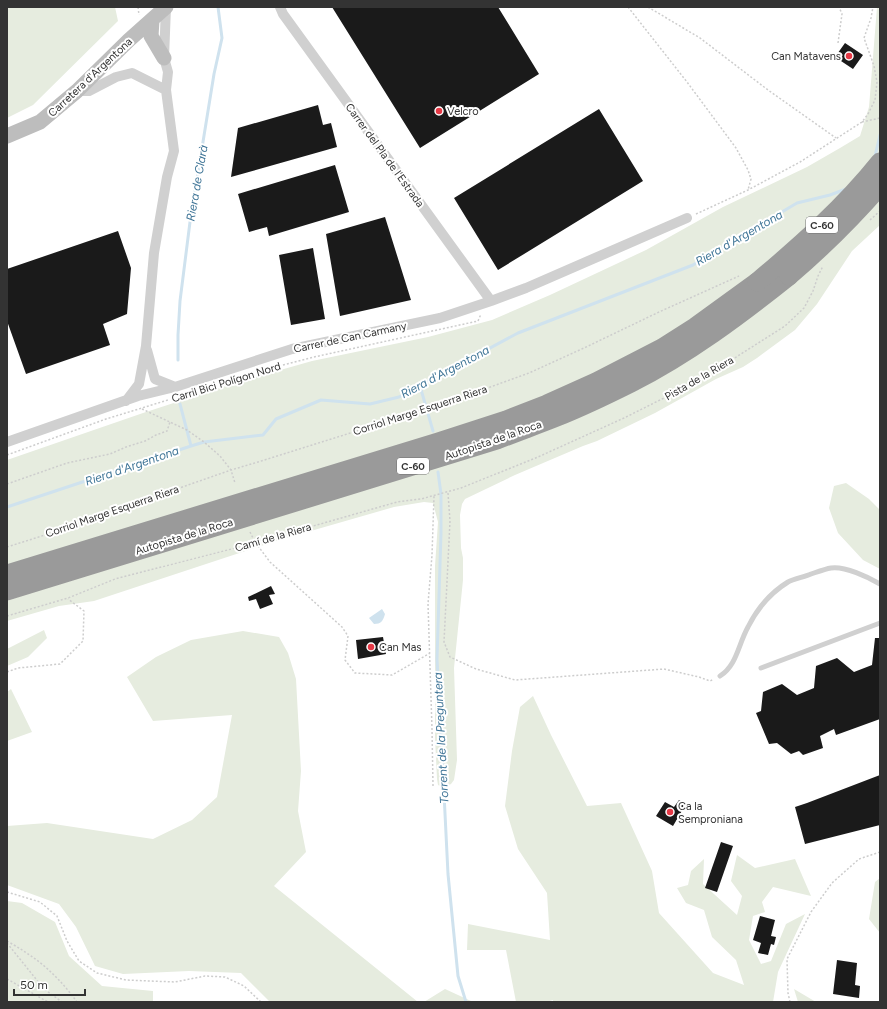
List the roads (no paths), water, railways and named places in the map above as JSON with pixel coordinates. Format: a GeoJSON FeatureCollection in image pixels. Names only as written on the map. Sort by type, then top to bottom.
{"type":"FeatureCollection","features":[{"type":"Feature","properties":{"kind":"highway","name":"Autopista de la Roca"},"geometry":{"type":"LineString","coordinates":[[7,574],[438,442],[520,415],[596,382],[662,348],[695,327],[749,279],[820,226],[840,207],[880,162]]}},
{"type":"Feature","properties":{"kind":"highway","name":"Autopista de la Roca"},"geometry":{"type":"LineString","coordinates":[[7,591],[497,440],[558,417],[592,402],[632,382],[677,356],[717,331],[752,306],[812,256],[841,228],[880,186]]}},
{"type":"Feature","properties":{"kind":"street","name":"Carretera d'Argentona"},"geometry":{"type":"LineString","coordinates":[[7,136],[40,122],[77,91],[129,40],[166,7]]}},
{"type":"Feature","properties":{"kind":"street"},"geometry":{"type":"LineString","coordinates":[[164,58],[166,7]]}},
{"type":"Feature","properties":{"kind":"street","name":"Carrer del Pla de l'Estrada"},"geometry":{"type":"LineString","coordinates":[[280,7],[283,14],[491,301]]}},
{"type":"Feature","properties":{"kind":"street"},"geometry":{"type":"LineString","coordinates":[[126,401],[139,384],[146,346],[154,253],[167,177],[174,151],[166,90],[168,72],[164,58],[151,36],[152,20]]}},
{"type":"Feature","properties":{"kind":"street"},"geometry":{"type":"LineString","coordinates":[[77,91],[89,91],[116,77],[132,73],[166,90]]}},
{"type":"Feature","properties":{"kind":"street","name":"Carrer de Can Carmany"},"geometry":{"type":"LineString","coordinates":[[7,442],[138,396],[174,387],[292,348],[440,318],[526,288],[687,218]]}},
{"type":"Feature","properties":{"kind":"street"},"geometry":{"type":"LineString","coordinates":[[146,346],[155,379],[174,387]]}},
{"type":"Feature","properties":{"kind":"lane"},"geometry":{"type":"LineString","coordinates":[[720,676],[726,672],[733,663],[743,635],[756,611],[769,596],[789,582],[831,568],[848,569],[880,584]]}},
{"type":"Feature","properties":{"kind":"lane"},"geometry":{"type":"LineString","coordinates":[[761,668],[880,623]]}},
{"type":"Feature","properties":{"kind":"water"},"geometry":{"type":"Polygon","coordinates":[[[382,609],[385,614],[383,619],[380,623],[374,624],[369,618],[382,609]]]}},
{"type":"Feature","properties":{"kind":"waterway","name":"Riera de Clarà"},"geometry":{"type":"LineString","coordinates":[[178,360],[180,301],[190,222],[214,74],[222,38],[218,7]]}},
{"type":"Feature","properties":{"kind":"waterway"},"geometry":{"type":"LineString","coordinates":[[875,156],[880,135]]}},
{"type":"Feature","properties":{"kind":"waterway","name":"Riera d'Argentona"},"geometry":{"type":"LineString","coordinates":[[7,507],[204,442],[263,435],[276,419],[321,400],[370,404],[399,397],[518,333],[693,265],[797,203],[830,195],[846,189]]}},
{"type":"Feature","properties":{"kind":"waterway"},"geometry":{"type":"LineString","coordinates":[[420,386],[433,431]]}},
{"type":"Feature","properties":{"kind":"waterway","name":"Riera de Clarà"},"geometry":{"type":"LineString","coordinates":[[180,404],[191,446]]}},
{"type":"Feature","properties":{"kind":"waterway","name":"Torrent de la Preguntera"},"geometry":{"type":"LineString","coordinates":[[438,472],[441,494],[441,533],[437,659],[448,874],[458,976],[466,1002]]}},
{"type":"Feature","properties":{"kind":"place","name":"Can Matavens"},"geometry":{"type":"Point","coordinates":[849,56]}},
{"type":"Feature","properties":{"kind":"place","name":"Velcro"},"geometry":{"type":"Point","coordinates":[439,111]}},
{"type":"Feature","properties":{"kind":"place","name":"Can Mas"},"geometry":{"type":"Point","coordinates":[371,647]}},
{"type":"Feature","properties":{"kind":"place","name":"Ca la Semproniana"},"geometry":{"type":"Point","coordinates":[670,812]}}]}
